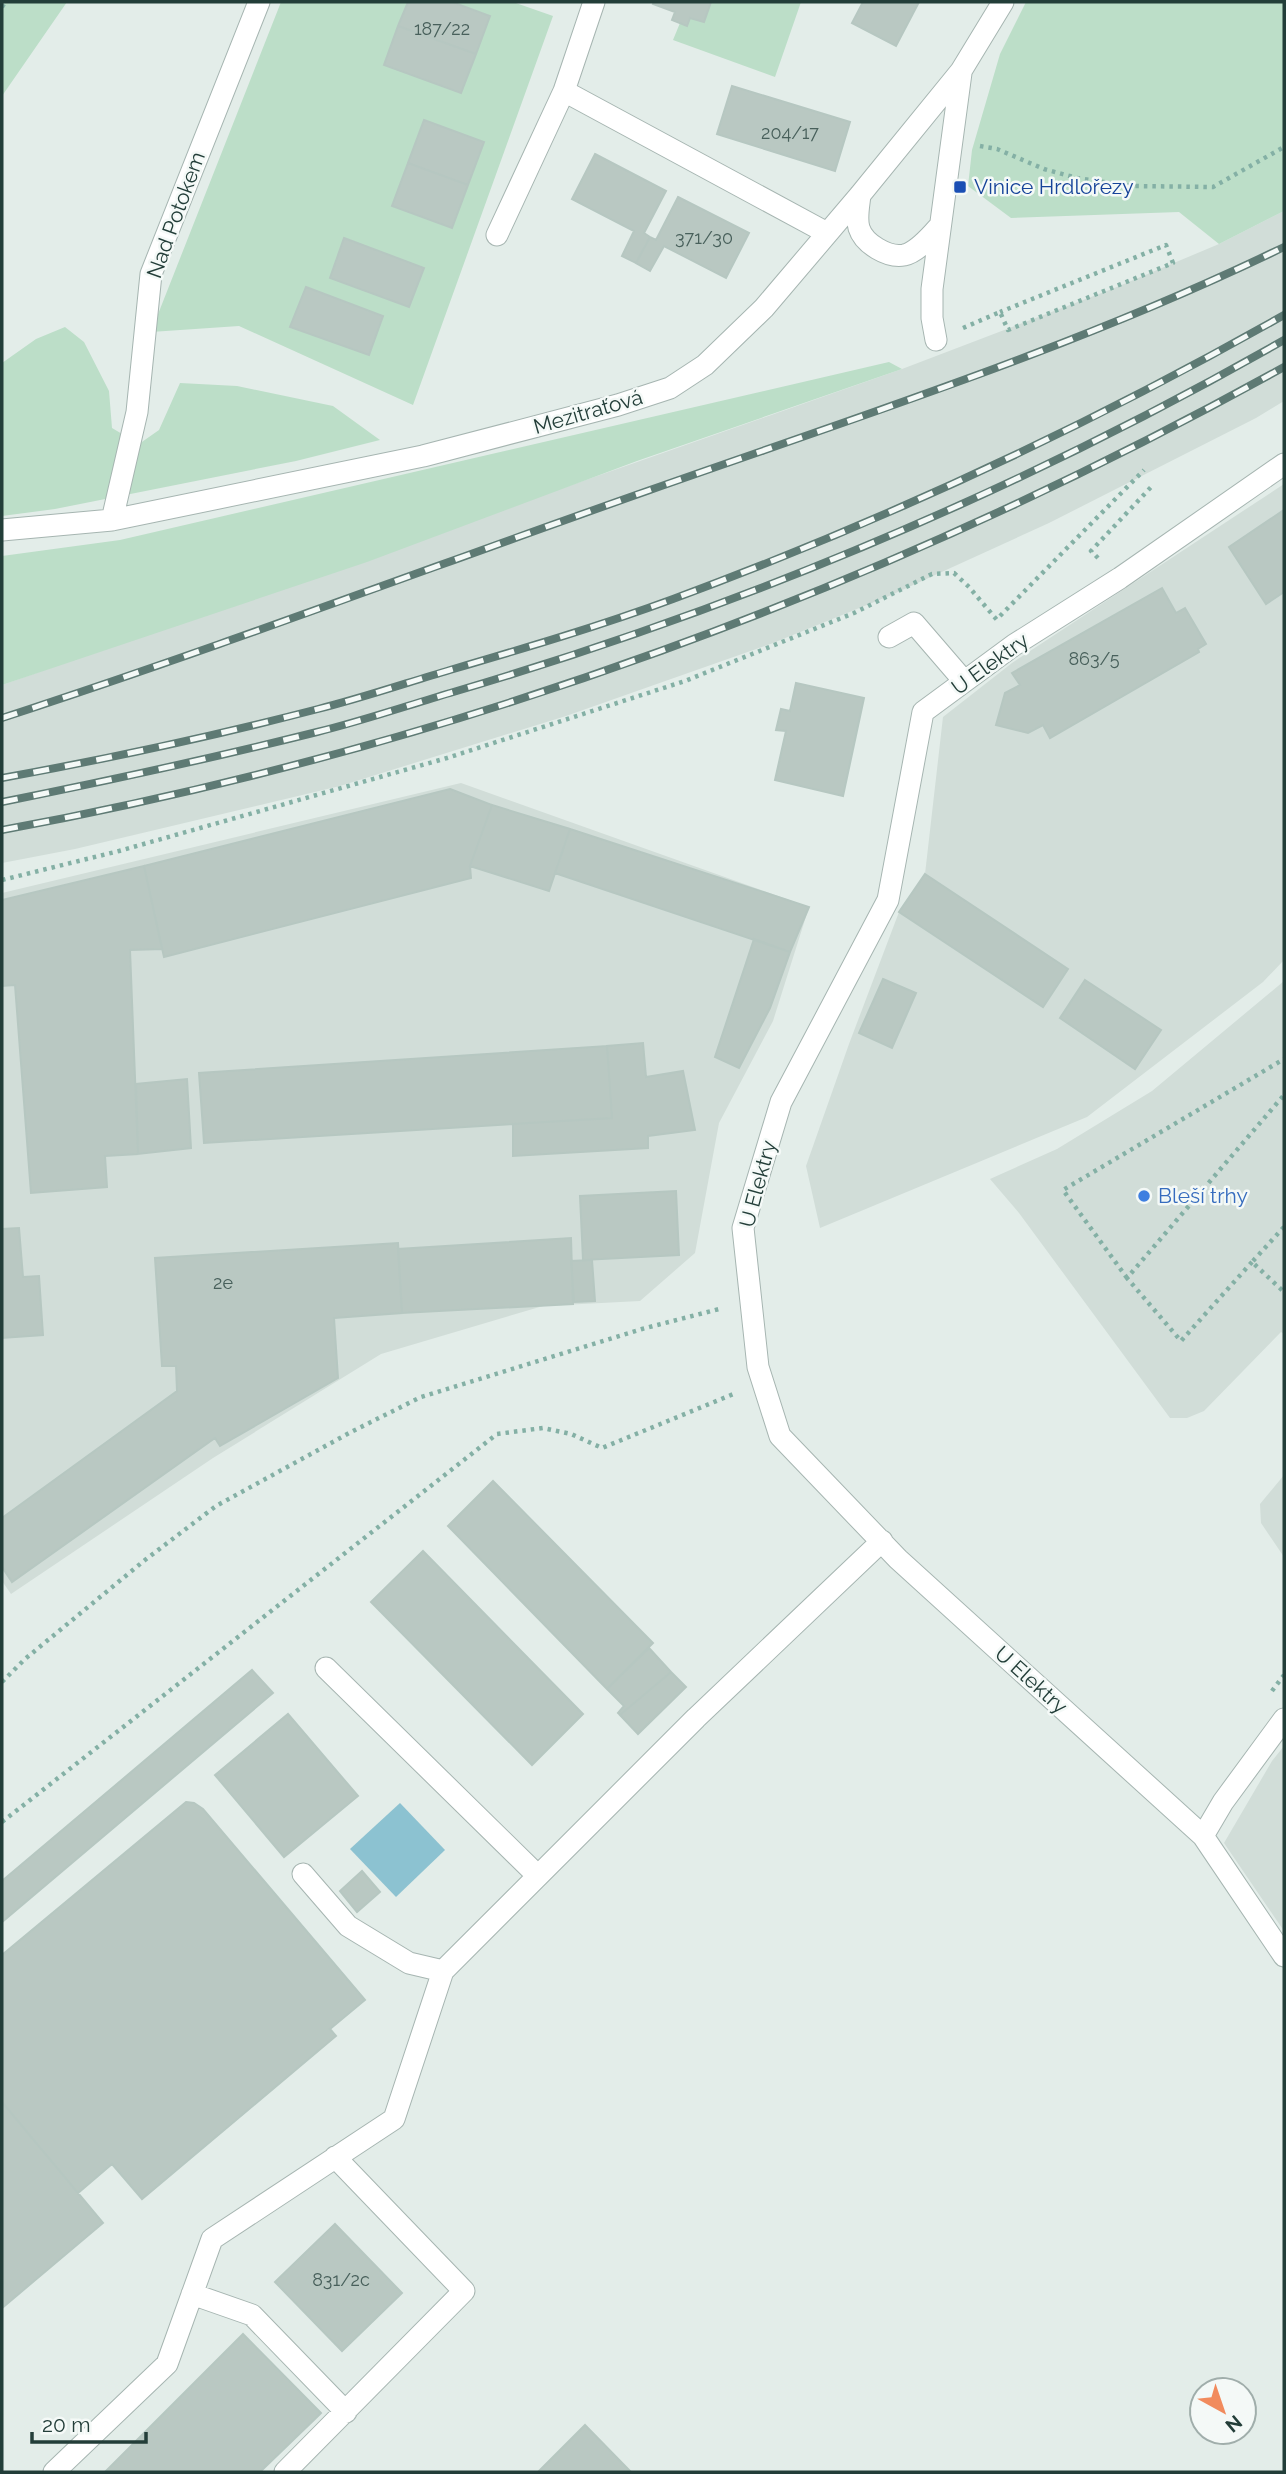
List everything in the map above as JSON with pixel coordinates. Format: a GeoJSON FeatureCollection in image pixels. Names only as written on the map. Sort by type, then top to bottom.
{"type":"FeatureCollection","features":[{"type":"Feature","properties":{"kind":"street","name":"Nad Potokem"},"geometry":{"type":"LineString","coordinates":[[112,520],[137,412],[151,274],[259,2]]}},
{"type":"Feature","properties":{"kind":"street"},"geometry":{"type":"LineString","coordinates":[[497,235],[564,91],[594,2]]}},
{"type":"Feature","properties":{"kind":"street","name":"Mezitraťová"},"geometry":{"type":"LineString","coordinates":[[2,530],[112,520],[424,456],[618,405],[670,388],[705,365],[764,308],[961,71],[1003,2]]}},
{"type":"Feature","properties":{"kind":"street"},"geometry":{"type":"LineString","coordinates":[[936,340],[932,318],[939,227],[961,71]]}},
{"type":"Feature","properties":{"kind":"street"},"geometry":{"type":"LineString","coordinates":[[564,91],[827,233]]}},
{"type":"Feature","properties":{"kind":"street"},"geometry":{"type":"LineString","coordinates":[[860,195],[859,229],[867,240],[889,254],[906,255],[939,227]]}},
{"type":"Feature","properties":{"kind":"street","name":"U Elektry"},"geometry":{"type":"LineString","coordinates":[[1284,464],[1119,578],[1014,645],[923,712],[888,900],[781,1102],[743,1228],[758,1367],[780,1436],[898,1559],[1203,1836],[1284,1956]]}},
{"type":"Feature","properties":{"kind":"street"},"geometry":{"type":"LineString","coordinates":[[889,637],[914,623],[964,681]]}},
{"type":"Feature","properties":{"kind":"street"},"geometry":{"type":"LineString","coordinates":[[54,2472],[167,2364],[212,2239],[394,2119],[443,1971],[696,1718],[883,1541]]}},
{"type":"Feature","properties":{"kind":"street"},"geometry":{"type":"LineString","coordinates":[[326,1668],[538,1876]]}},
{"type":"Feature","properties":{"kind":"street"},"geometry":{"type":"LineString","coordinates":[[1203,1836],[1223,1802],[1284,1719]]}},
{"type":"Feature","properties":{"kind":"street"},"geometry":{"type":"LineString","coordinates":[[303,1874],[348,1926],[410,1963],[443,1971]]}},
{"type":"Feature","properties":{"kind":"street"},"geometry":{"type":"LineString","coordinates":[[285,2472],[464,2291],[335,2157]]}},
{"type":"Feature","properties":{"kind":"street"},"geometry":{"type":"LineString","coordinates":[[192,2294],[252,2315],[346,2412]]}},
{"type":"Feature","properties":{"kind":"path"},"geometry":{"type":"LineString","coordinates":[[2,7],[5,2]]}},
{"type":"Feature","properties":{"kind":"path"},"geometry":{"type":"LineString","coordinates":[[951,142],[997,149],[1044,169],[1077,178],[1131,186],[1213,187],[1284,147]]}},
{"type":"Feature","properties":{"kind":"path"},"geometry":{"type":"LineString","coordinates":[[936,340],[1000,312],[1166,245],[1173,263],[1008,330],[1000,312]]}},
{"type":"Feature","properties":{"kind":"path"},"geometry":{"type":"LineString","coordinates":[[997,619],[1144,470]]}},
{"type":"Feature","properties":{"kind":"path"},"geometry":{"type":"LineString","coordinates":[[1119,578],[1091,551],[1153,485]]}},
{"type":"Feature","properties":{"kind":"path"},"geometry":{"type":"LineString","coordinates":[[2,880],[119,851],[447,758],[672,685],[854,613],[932,574],[954,573],[997,619],[1014,645]]}},
{"type":"Feature","properties":{"kind":"path"},"geometry":{"type":"LineString","coordinates":[[1284,1059],[1063,1190],[1127,1279],[1181,1341],[1284,1227]]}},
{"type":"Feature","properties":{"kind":"path"},"geometry":{"type":"LineString","coordinates":[[1127,1279],[1284,1095]]}},
{"type":"Feature","properties":{"kind":"path"},"geometry":{"type":"LineString","coordinates":[[1252,1262],[1284,1292]]}},
{"type":"Feature","properties":{"kind":"path"},"geometry":{"type":"LineString","coordinates":[[2,1682],[25,1659],[145,1560],[216,1506],[351,1432],[421,1397],[629,1333],[708,1313]]}},
{"type":"Feature","properties":{"kind":"path"},"geometry":{"type":"LineString","coordinates":[[2,1822],[497,1434],[543,1428],[571,1434],[602,1448],[762,1382]]}},
{"type":"Feature","properties":{"kind":"shaded area"},"geometry":{"type":"Polygon","coordinates":[[[1284,211],[1284,401],[1256,418],[1049,523],[889,596],[773,643],[566,716],[340,786],[75,849],[2,863],[2,685],[902,369],[1112,289],[1219,244],[1284,211]]]}},
{"type":"Feature","properties":{"kind":"shaded area"},"geometry":{"type":"Polygon","coordinates":[[[1284,484],[1284,960],[1263,982],[1087,1117],[820,1228],[806,1166],[899,912],[925,874],[943,717],[1012,663],[1284,484]]]}},
{"type":"Feature","properties":{"kind":"shaded area"},"geometry":{"type":"Polygon","coordinates":[[[461,783],[809,907],[773,1021],[719,1123],[695,1253],[640,1301],[543,1306],[381,1354],[213,1458],[11,1594],[2,1581],[2,893],[461,783]]]}},
{"type":"Feature","properties":{"kind":"shaded area","name":"Bleší trhy"},"geometry":{"type":"Polygon","coordinates":[[[1284,981],[1284,1334],[1281,1332],[1204,1411],[1187,1418],[1170,1418],[1019,1213],[990,1179],[1057,1149],[1152,1091],[1284,981]]]}},
{"type":"Feature","properties":{"kind":"shaded area"},"geometry":{"type":"Polygon","coordinates":[[[1284,1475],[1284,1557],[1261,1523],[1260,1504],[1284,1475]]]}},
{"type":"Feature","properties":{"kind":"shaded area"},"geometry":{"type":"Polygon","coordinates":[[[1284,1746],[1284,1931],[1224,1843],[1272,1761],[1284,1746]]]}},
{"type":"Feature","properties":{"kind":"green space"},"geometry":{"type":"Polygon","coordinates":[[[2,2],[67,2],[2,96],[2,2]]]}},
{"type":"Feature","properties":{"kind":"green space"},"geometry":{"type":"Polygon","coordinates":[[[281,2],[408,2],[384,65],[461,93],[490,16],[452,2],[513,2],[553,16],[413,405],[239,326],[151,332],[281,2]],[[425,120],[393,206],[451,228],[483,142],[425,120]],[[345,238],[330,278],[409,307],[423,268],[345,238]],[[306,288],[291,327],[369,354],[383,316],[306,288]]]}},
{"type":"Feature","properties":{"kind":"green space"},"geometry":{"type":"Polygon","coordinates":[[[711,2],[801,2],[775,77],[673,40],[680,23],[687,26],[690,18],[704,22],[711,2]]]}},
{"type":"Feature","properties":{"kind":"green space"},"geometry":{"type":"Polygon","coordinates":[[[1026,2],[1284,2],[1284,211],[1219,244],[1179,212],[1011,218],[968,186],[972,150],[1000,54],[1026,2]]]}},
{"type":"Feature","properties":{"kind":"green space"},"geometry":{"type":"Polygon","coordinates":[[[65,327],[84,342],[109,391],[112,428],[139,444],[159,430],[180,383],[237,386],[333,406],[380,440],[296,461],[55,509],[2,516],[2,363],[36,339],[65,327]]]}},
{"type":"Feature","properties":{"kind":"green space"},"geometry":{"type":"Polygon","coordinates":[[[889,362],[902,369],[637,461],[367,562],[2,685],[2,556],[120,540],[889,362]]]}},
{"type":"Feature","properties":{"kind":"water"},"geometry":{"type":"Polygon","coordinates":[[[400,1803],[445,1850],[396,1897],[350,1849],[400,1803]]]}},
{"type":"Feature","properties":{"kind":"building"},"geometry":{"type":"Polygon","coordinates":[[[408,2],[452,2],[490,16],[476,54],[398,26],[408,2]]]}},
{"type":"Feature","properties":{"kind":"building"},"geometry":{"type":"Polygon","coordinates":[[[711,2],[704,22],[690,18],[687,26],[672,20],[675,12],[653,4],[711,2]]]}},
{"type":"Feature","properties":{"kind":"building"},"geometry":{"type":"Polygon","coordinates":[[[863,2],[919,2],[896,46],[852,23],[863,2]]]}},
{"type":"Feature","properties":{"kind":"building"},"geometry":{"type":"Polygon","coordinates":[[[398,26],[476,54],[461,93],[384,65],[398,26]]]}},
{"type":"Feature","properties":{"kind":"building"},"geometry":{"type":"Polygon","coordinates":[[[732,86],[850,122],[835,171],[717,134],[732,86]]]}},
{"type":"Feature","properties":{"kind":"building"},"geometry":{"type":"Polygon","coordinates":[[[424,120],[484,142],[468,185],[408,163],[424,120]]]}},
{"type":"Feature","properties":{"kind":"building"},"geometry":{"type":"Polygon","coordinates":[[[595,154],[666,191],[644,233],[650,237],[636,263],[622,256],[634,231],[572,199],[595,154]]]}},
{"type":"Feature","properties":{"kind":"building"},"geometry":{"type":"Polygon","coordinates":[[[408,163],[468,185],[452,228],[392,206],[408,163]]]}},
{"type":"Feature","properties":{"kind":"building"},"geometry":{"type":"Polygon","coordinates":[[[678,197],[749,233],[726,278],[664,246],[650,271],[636,263],[650,237],[656,240],[678,197]]]}},
{"type":"Feature","properties":{"kind":"building"},"geometry":{"type":"Polygon","coordinates":[[[344,238],[424,268],[409,307],[330,278],[344,238]]]}},
{"type":"Feature","properties":{"kind":"building"},"geometry":{"type":"Polygon","coordinates":[[[306,287],[383,316],[369,355],[290,327],[306,287]]]}},
{"type":"Feature","properties":{"kind":"building"},"geometry":{"type":"Polygon","coordinates":[[[1284,510],[1284,592],[1266,604],[1229,547],[1284,510]]]}},
{"type":"Feature","properties":{"kind":"building"},"geometry":{"type":"Polygon","coordinates":[[[1162,588],[1176,613],[1185,608],[1206,644],[1198,649],[1199,652],[1050,738],[1043,725],[1028,733],[996,725],[1005,693],[1020,685],[1012,673],[1162,588]]]}},
{"type":"Feature","properties":{"kind":"building"},"geometry":{"type":"Polygon","coordinates":[[[796,683],[864,698],[843,796],[775,780],[786,731],[776,730],[781,709],[790,711],[796,683]]]}},
{"type":"Feature","properties":{"kind":"building"},"geometry":{"type":"Polygon","coordinates":[[[450,789],[492,805],[470,866],[471,878],[164,957],[144,866],[450,789]]]}},
{"type":"Feature","properties":{"kind":"building"},"geometry":{"type":"Polygon","coordinates":[[[492,805],[570,829],[549,891],[470,866],[492,805]]]}},
{"type":"Feature","properties":{"kind":"building"},"geometry":{"type":"Polygon","coordinates":[[[570,829],[809,907],[790,952],[555,873],[570,829]]]}},
{"type":"Feature","properties":{"kind":"building"},"geometry":{"type":"Polygon","coordinates":[[[144,866],[162,949],[130,950],[138,1154],[105,1156],[107,1187],[31,1193],[15,985],[2,986],[2,900],[144,866]]]}},
{"type":"Feature","properties":{"kind":"building"},"geometry":{"type":"Polygon","coordinates":[[[925,874],[1068,969],[1043,1007],[899,912],[925,874]]]}},
{"type":"Feature","properties":{"kind":"building"},"geometry":{"type":"Polygon","coordinates":[[[754,939],[790,952],[770,1008],[739,1068],[715,1057],[754,939]]]}},
{"type":"Feature","properties":{"kind":"building"},"geometry":{"type":"Polygon","coordinates":[[[883,979],[916,993],[892,1048],[859,1033],[883,979]]]}},
{"type":"Feature","properties":{"kind":"building"},"geometry":{"type":"Polygon","coordinates":[[[1085,980],[1161,1030],[1135,1069],[1060,1018],[1085,980]]]}},
{"type":"Feature","properties":{"kind":"building"},"geometry":{"type":"Polygon","coordinates":[[[643,1043],[646,1077],[683,1071],[695,1130],[648,1136],[648,1148],[513,1156],[513,1124],[612,1118],[607,1046],[643,1043]]]}},
{"type":"Feature","properties":{"kind":"building"},"geometry":{"type":"Polygon","coordinates":[[[607,1046],[612,1118],[204,1143],[199,1073],[607,1046]]]}},
{"type":"Feature","properties":{"kind":"building"},"geometry":{"type":"Polygon","coordinates":[[[187,1079],[191,1148],[138,1154],[136,1084],[187,1079]]]}},
{"type":"Feature","properties":{"kind":"building"},"geometry":{"type":"Polygon","coordinates":[[[676,1191],[679,1255],[583,1260],[580,1196],[676,1191]]]}},
{"type":"Feature","properties":{"kind":"building"},"geometry":{"type":"Polygon","coordinates":[[[19,1228],[23,1277],[39,1276],[43,1335],[2,1338],[2,1229],[19,1228]]]}},
{"type":"Feature","properties":{"kind":"building"},"geometry":{"type":"Polygon","coordinates":[[[571,1238],[573,1304],[402,1313],[398,1249],[571,1238]]]}},
{"type":"Feature","properties":{"kind":"building"},"geometry":{"type":"Polygon","coordinates":[[[398,1243],[402,1313],[334,1318],[338,1378],[220,1446],[215,1438],[12,1582],[2,1567],[2,1518],[177,1391],[176,1366],[162,1366],[155,1258],[398,1243]]]}},
{"type":"Feature","properties":{"kind":"building"},"geometry":{"type":"Polygon","coordinates":[[[592,1260],[595,1301],[574,1302],[571,1261],[592,1260]]]}},
{"type":"Feature","properties":{"kind":"building"},"geometry":{"type":"Polygon","coordinates":[[[493,1481],[653,1643],[607,1689],[448,1526],[493,1481]]]}},
{"type":"Feature","properties":{"kind":"building"},"geometry":{"type":"Polygon","coordinates":[[[423,1551],[583,1714],[532,1765],[371,1602],[423,1551]]]}},
{"type":"Feature","properties":{"kind":"building"},"geometry":{"type":"Polygon","coordinates":[[[649,1648],[671,1672],[620,1715],[618,1713],[624,1706],[607,1689],[649,1648]]]}},
{"type":"Feature","properties":{"kind":"building"},"geometry":{"type":"Polygon","coordinates":[[[252,1670],[273,1693],[2,1922],[2,1881],[252,1670]]]}},
{"type":"Feature","properties":{"kind":"building"},"geometry":{"type":"Polygon","coordinates":[[[671,1672],[686,1687],[638,1734],[620,1715],[671,1672]]]}},
{"type":"Feature","properties":{"kind":"building"},"geometry":{"type":"Polygon","coordinates":[[[288,1714],[358,1796],[284,1857],[215,1775],[288,1714]]]}},
{"type":"Feature","properties":{"kind":"building"},"geometry":{"type":"Polygon","coordinates":[[[186,1802],[194,1803],[203,1809],[365,2000],[330,2029],[336,2036],[142,2199],[112,2164],[78,2193],[2,2102],[2,1955],[186,1802]]]}},
{"type":"Feature","properties":{"kind":"building"},"geometry":{"type":"Polygon","coordinates":[[[362,1871],[380,1892],[357,1912],[340,1891],[362,1871]]]}},
{"type":"Feature","properties":{"kind":"building"},"geometry":{"type":"Polygon","coordinates":[[[2,2102],[103,2223],[2,2308],[2,2102]]]}},
{"type":"Feature","properties":{"kind":"building"},"geometry":{"type":"Polygon","coordinates":[[[335,2224],[402,2293],[342,2351],[275,2282],[335,2224]]]}},
{"type":"Feature","properties":{"kind":"building"},"geometry":{"type":"Polygon","coordinates":[[[243,2334],[321,2413],[260,2472],[105,2472],[243,2334]]]}},
{"type":"Feature","properties":{"kind":"building"},"geometry":{"type":"Polygon","coordinates":[[[585,2425],[631,2472],[538,2472],[585,2425]]]}},
{"type":"Feature","properties":{"kind":"railway"},"geometry":{"type":"LineString","coordinates":[[2,718],[246,635],[1050,348],[1207,283],[1284,247]]}},
{"type":"Feature","properties":{"kind":"railway"},"geometry":{"type":"LineString","coordinates":[[2,778],[160,747],[334,705],[562,636],[673,599],[830,537],[984,469],[1136,395],[1284,315]]}},
{"type":"Feature","properties":{"kind":"railway"},"geometry":{"type":"LineString","coordinates":[[2,802],[160,769],[334,728],[558,660],[666,623],[772,584],[981,495],[1185,395],[1284,340]]}},
{"type":"Feature","properties":{"kind":"railway"},"geometry":{"type":"LineString","coordinates":[[2,830],[170,795],[336,754],[500,706],[662,651],[821,589],[978,521],[1133,447],[1284,367]]}},
{"type":"Feature","properties":{"kind":"place","name":"Vinice Hrdlořezy"},"geometry":{"type":"Point","coordinates":[960,187]}},
{"type":"Feature","properties":{"kind":"place","name":"Bleší trhy"},"geometry":{"type":"Point","coordinates":[1144,1196]}}]}
